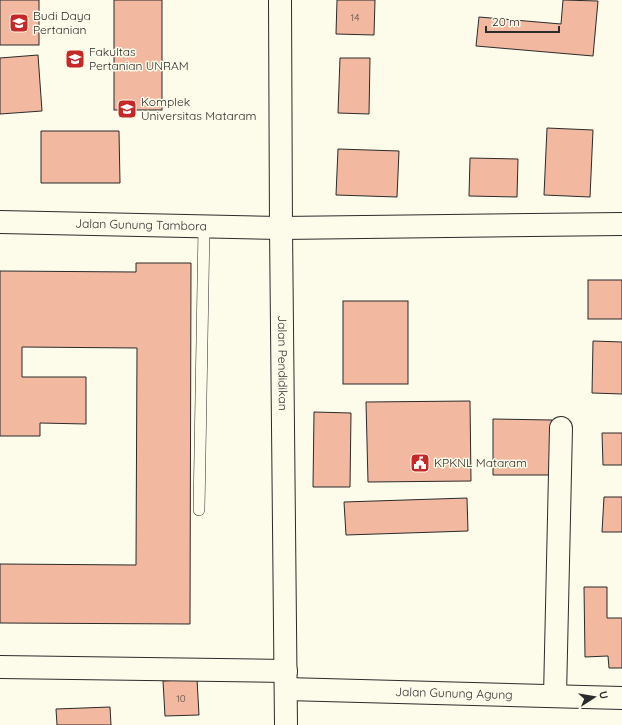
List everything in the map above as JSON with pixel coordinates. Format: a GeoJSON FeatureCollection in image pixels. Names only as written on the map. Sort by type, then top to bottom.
{"type":"FeatureCollection","features":[{"type":"Feature","properties":{"kind":"street","name":"Jalan Pendidikan"},"geometry":{"type":"LineString","coordinates":[[280,0],[286,725]]}},
{"type":"Feature","properties":{"kind":"street","name":"Jalan Gunung Tambora"},"geometry":{"type":"LineString","coordinates":[[0,222],[281,228],[622,224]]}},
{"type":"Feature","properties":{"kind":"street"},"geometry":{"type":"LineString","coordinates":[[555,696],[561,428]]}},
{"type":"Feature","properties":{"kind":"street","name":"Jalan Gunung Agung"},"geometry":{"type":"LineString","coordinates":[[0,667],[286,680],[555,696],[622,698]]}},
{"type":"Feature","properties":{"kind":"lane"},"geometry":{"type":"LineString","coordinates":[[199,510],[204,227]]}},
{"type":"Feature","properties":{"kind":"building","name":"Budi Daya Pertanian"},"geometry":{"type":"Polygon","coordinates":[[[0,0],[39,0],[39,45],[0,45],[0,0]]]}},
{"type":"Feature","properties":{"kind":"building"},"geometry":{"type":"Polygon","coordinates":[[[114,0],[162,0],[162,110],[114,110],[114,0]]]}},
{"type":"Feature","properties":{"kind":"building"},"geometry":{"type":"Polygon","coordinates":[[[337,0],[375,0],[374,35],[336,34],[337,0]]]}},
{"type":"Feature","properties":{"kind":"building"},"geometry":{"type":"Polygon","coordinates":[[[563,0],[598,1],[593,56],[476,46],[479,17],[561,24],[563,0]]]}},
{"type":"Feature","properties":{"kind":"building"},"geometry":{"type":"Polygon","coordinates":[[[38,55],[42,111],[0,114],[0,58],[38,55]]]}},
{"type":"Feature","properties":{"kind":"building"},"geometry":{"type":"Polygon","coordinates":[[[340,58],[370,58],[369,114],[338,113],[340,58]]]}},
{"type":"Feature","properties":{"kind":"building"},"geometry":{"type":"Polygon","coordinates":[[[547,128],[593,130],[590,197],[544,195],[547,128]]]}},
{"type":"Feature","properties":{"kind":"building"},"geometry":{"type":"Polygon","coordinates":[[[41,131],[119,131],[120,183],[41,183],[41,131]]]}},
{"type":"Feature","properties":{"kind":"building"},"geometry":{"type":"Polygon","coordinates":[[[338,149],[399,151],[397,197],[336,195],[338,149]]]}},
{"type":"Feature","properties":{"kind":"building"},"geometry":{"type":"Polygon","coordinates":[[[470,158],[518,159],[517,197],[469,196],[470,158]]]}},
{"type":"Feature","properties":{"kind":"building"},"geometry":{"type":"Polygon","coordinates":[[[136,263],[191,263],[190,624],[0,623],[0,564],[136,565],[137,348],[22,347],[22,377],[86,377],[86,424],[40,423],[40,436],[0,436],[0,271],[136,272],[136,263]]]}},
{"type":"Feature","properties":{"kind":"building"},"geometry":{"type":"Polygon","coordinates":[[[588,280],[622,280],[622,319],[588,319],[588,280]]]}},
{"type":"Feature","properties":{"kind":"building"},"geometry":{"type":"Polygon","coordinates":[[[343,301],[408,301],[408,384],[343,384],[343,301]]]}},
{"type":"Feature","properties":{"kind":"building"},"geometry":{"type":"Polygon","coordinates":[[[593,341],[622,342],[622,394],[592,393],[593,341]]]}},
{"type":"Feature","properties":{"kind":"building"},"geometry":{"type":"Polygon","coordinates":[[[470,401],[471,481],[368,482],[366,402],[470,401]]]}},
{"type":"Feature","properties":{"kind":"building"},"geometry":{"type":"Polygon","coordinates":[[[314,412],[351,413],[350,487],[313,487],[314,412]]]}},
{"type":"Feature","properties":{"kind":"building"},"geometry":{"type":"Polygon","coordinates":[[[493,419],[552,420],[552,475],[493,475],[493,419]]]}},
{"type":"Feature","properties":{"kind":"building"},"geometry":{"type":"Polygon","coordinates":[[[602,433],[622,433],[622,465],[603,465],[602,433]]]}},
{"type":"Feature","properties":{"kind":"building"},"geometry":{"type":"Polygon","coordinates":[[[604,497],[622,497],[622,532],[602,532],[604,497]]]}},
{"type":"Feature","properties":{"kind":"building"},"geometry":{"type":"Polygon","coordinates":[[[467,498],[468,531],[346,535],[344,502],[467,498]]]}},
{"type":"Feature","properties":{"kind":"building"},"geometry":{"type":"Polygon","coordinates":[[[584,587],[607,587],[607,618],[622,618],[622,668],[609,668],[608,656],[585,657],[584,587]]]}},
{"type":"Feature","properties":{"kind":"building"},"geometry":{"type":"Polygon","coordinates":[[[197,679],[199,715],[165,716],[163,681],[197,679]]]}},
{"type":"Feature","properties":{"kind":"building"},"geometry":{"type":"Polygon","coordinates":[[[110,707],[111,725],[57,725],[56,709],[110,707]]]}},
{"type":"Feature","properties":{"kind":"place","name":"Budi Daya Pertanian"},"geometry":{"type":"Point","coordinates":[19,23]}},
{"type":"Feature","properties":{"kind":"place","name":"Fakultas Pertanian UNRAM"},"geometry":{"type":"Point","coordinates":[75,59]}},
{"type":"Feature","properties":{"kind":"place","name":"Komplek Universitas Mataram"},"geometry":{"type":"Point","coordinates":[127,109]}},
{"type":"Feature","properties":{"kind":"place","name":"KPKNL Mataram"},"geometry":{"type":"Point","coordinates":[420,463]}}]}
